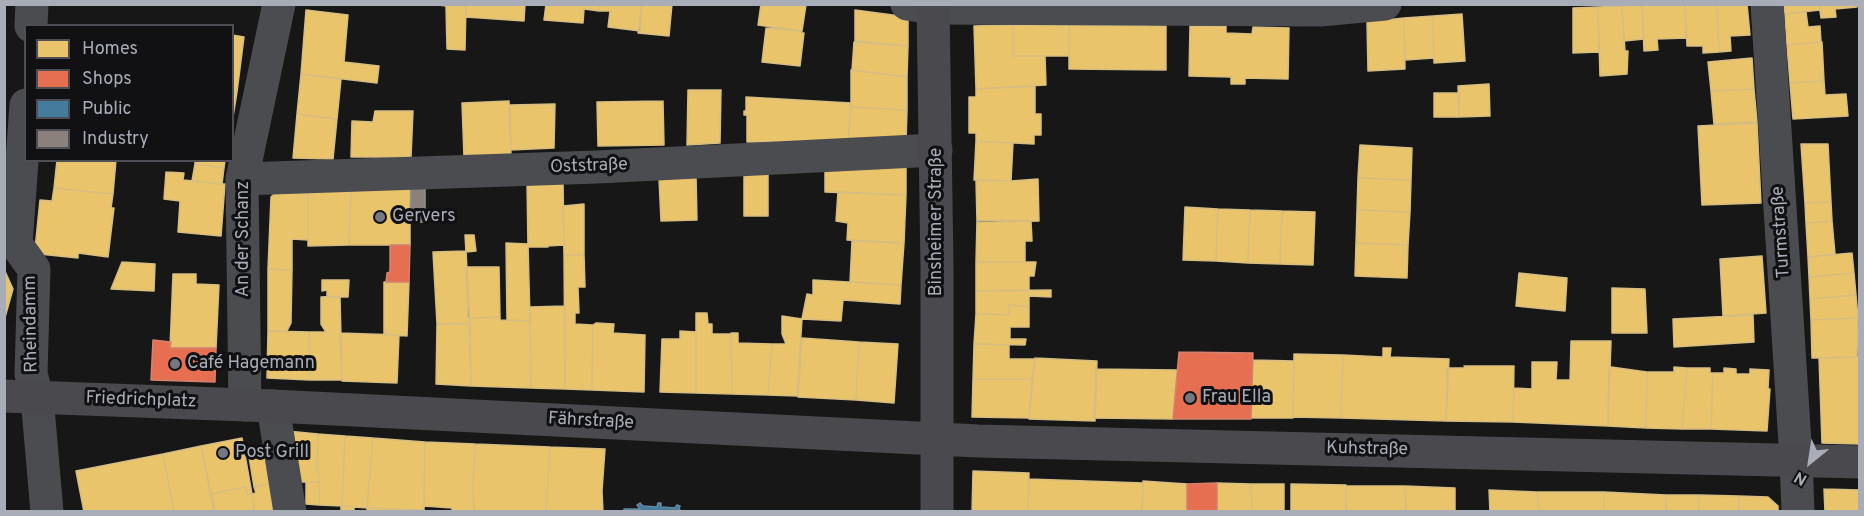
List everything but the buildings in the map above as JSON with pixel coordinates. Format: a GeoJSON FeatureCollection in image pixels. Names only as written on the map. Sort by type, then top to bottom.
{"type":"FeatureCollection","features":[{"type":"Feature","properties":{"kind":"main road","name":"Binsheimer Straße"},"geometry":{"type":"LineString","coordinates":[[924,6],[936,150],[938,439],[936,512]]}},
{"type":"Feature","properties":{"kind":"main road"},"geometry":{"type":"LineString","coordinates":[[4,396],[36,397]]}},
{"type":"Feature","properties":{"kind":"main road","name":"Friedrichplatz"},"geometry":{"type":"LineString","coordinates":[[36,397],[259,405]]}},
{"type":"Feature","properties":{"kind":"main road","name":"Fährstraße"},"geometry":{"type":"LineString","coordinates":[[259,405],[938,439]]}},
{"type":"Feature","properties":{"kind":"main road","name":"Kuhstraße"},"geometry":{"type":"LineString","coordinates":[[938,439],[1860,462]]}},
{"type":"Feature","properties":{"kind":"street"},"geometry":{"type":"LineString","coordinates":[[31,24],[32,4]]}},
{"type":"Feature","properties":{"kind":"street","name":"An der Schanz"},"geometry":{"type":"LineString","coordinates":[[279,4],[242,179],[259,405],[290,512]]}},
{"type":"Feature","properties":{"kind":"street"},"geometry":{"type":"LineString","coordinates":[[924,6],[1320,10],[1385,4]]}},
{"type":"Feature","properties":{"kind":"street","name":"Turmstraße"},"geometry":{"type":"LineString","coordinates":[[1767,4],[1798,512]]}},
{"type":"Feature","properties":{"kind":"street","name":"Rheindamm"},"geometry":{"type":"LineString","coordinates":[[24,133],[16,244],[34,270],[31,374],[36,397],[47,512]]}},
{"type":"Feature","properties":{"kind":"street","name":"Oststraße"},"geometry":{"type":"LineString","coordinates":[[242,179],[597,167],[936,150]]}},
{"type":"Feature","properties":{"kind":"place","name":"Gervers"},"geometry":{"type":"Point","coordinates":[380,217]}},
{"type":"Feature","properties":{"kind":"place","name":"Café Hagemann"},"geometry":{"type":"Point","coordinates":[175,364]}},
{"type":"Feature","properties":{"kind":"place","name":"Frau Ella"},"geometry":{"type":"Point","coordinates":[1190,398]}},
{"type":"Feature","properties":{"kind":"place","name":"Post Grill"},"geometry":{"type":"Point","coordinates":[223,453]}}]}
